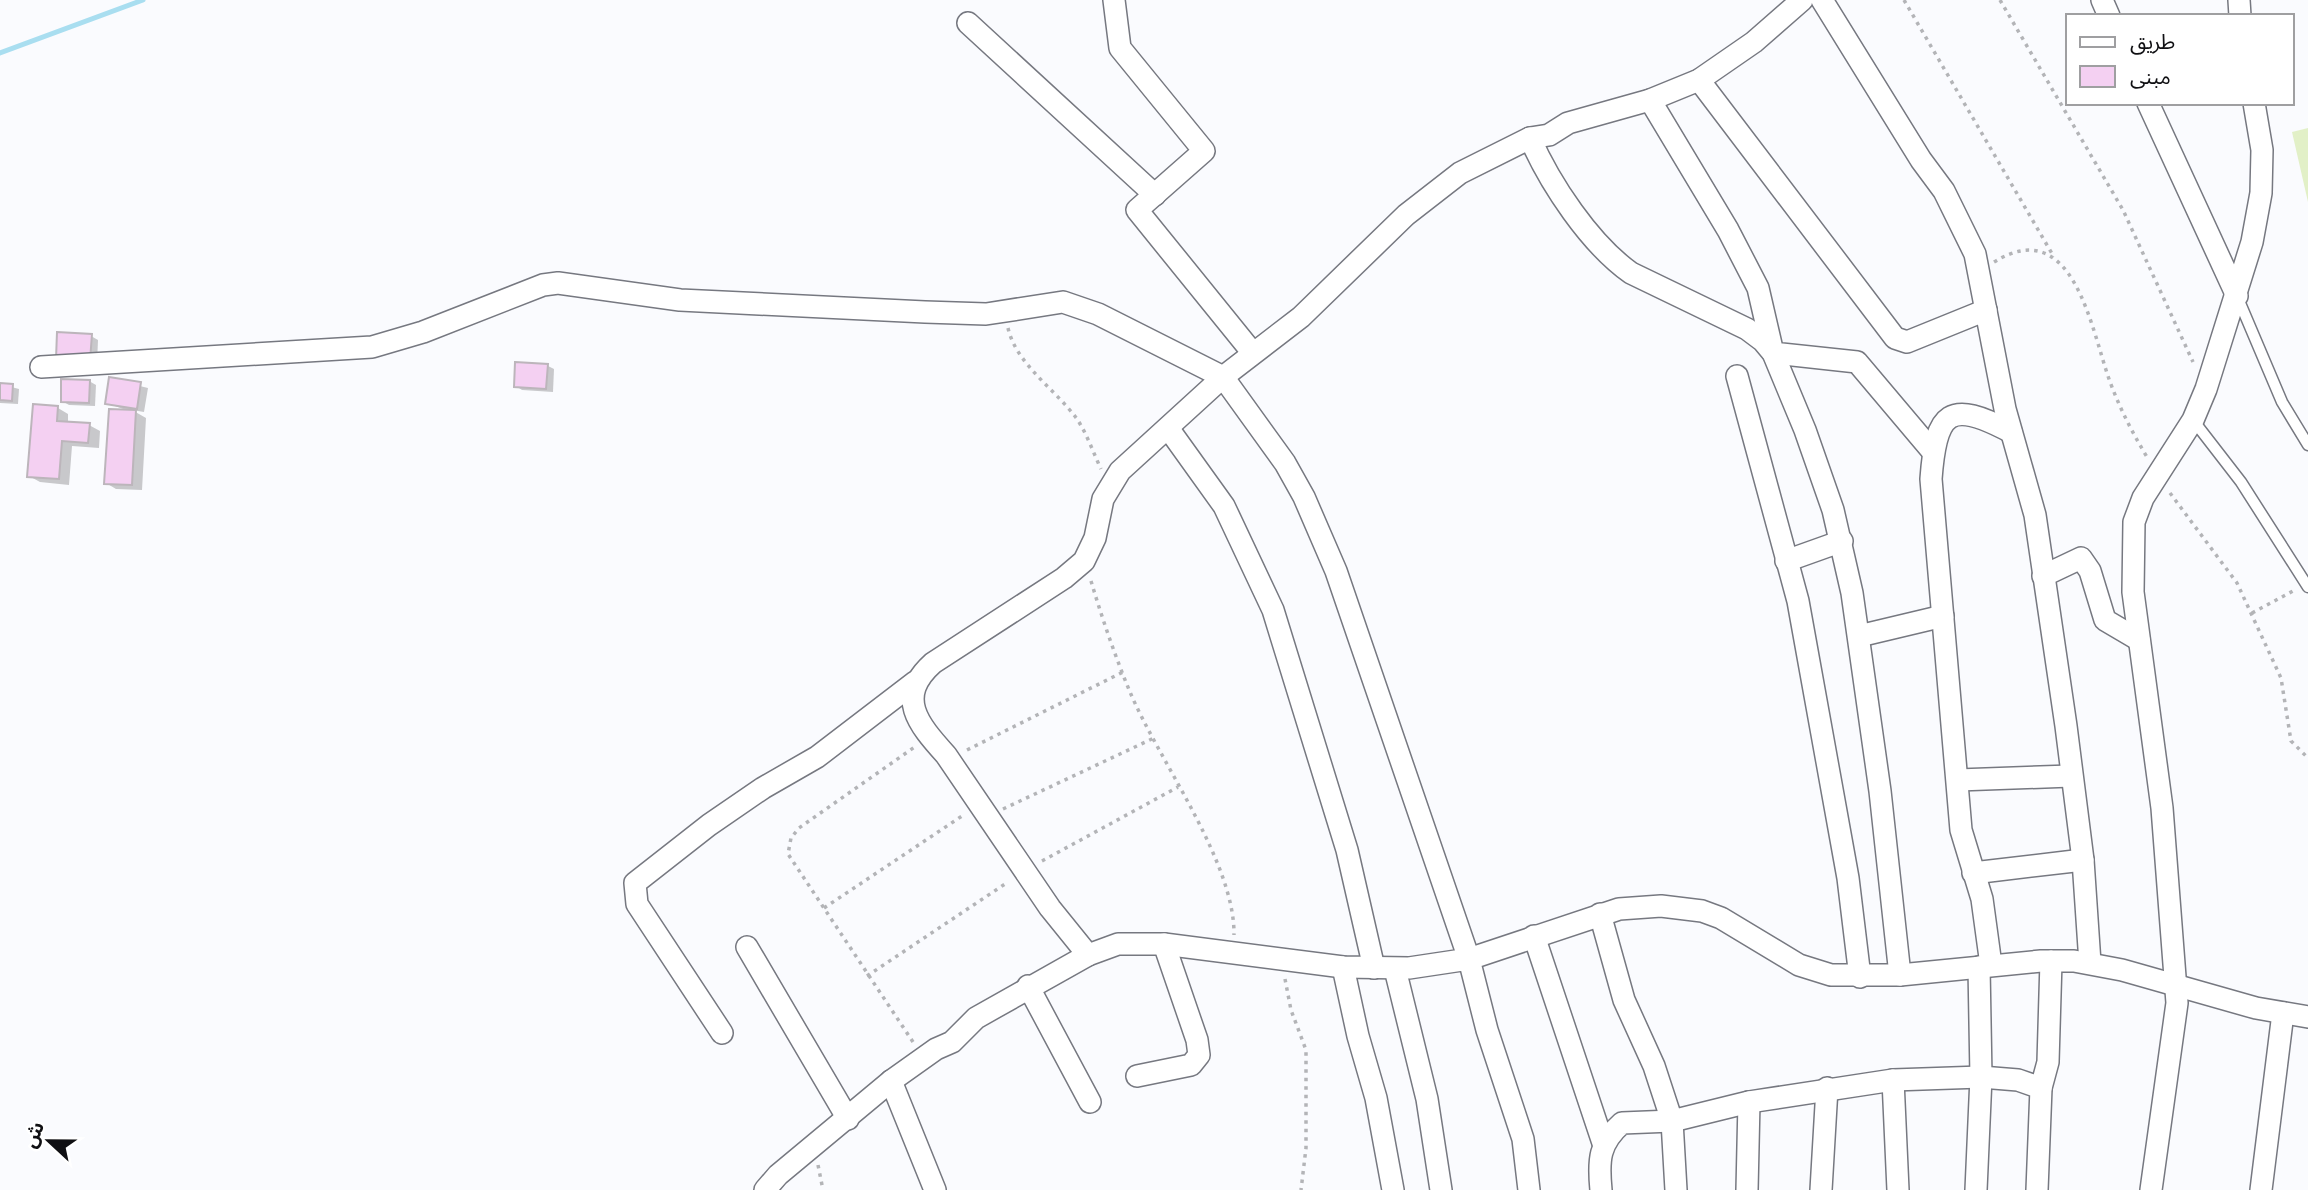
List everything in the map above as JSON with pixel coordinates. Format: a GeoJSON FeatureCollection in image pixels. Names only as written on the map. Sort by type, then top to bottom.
{"type":"FeatureCollection","features":[{"type":"Feature","properties":{"kind":"street"},"geometry":{"type":"LineString","coordinates":[[1114,0],[1120,48],[1204,151],[1137,210],[1252,352]]}},
{"type":"Feature","properties":{"kind":"street"},"geometry":{"type":"LineString","coordinates":[[722,1033],[637,904],[635,883],[709,825],[763,788],[817,757],[915,682],[933,663],[967,638],[1064,578],[1085,560],[1091,550],[1098,514],[1110,486],[1129,460],[1252,352],[1301,317],[1433,193],[1460,173],[1530,138],[1549,135],[1590,114],[1650,100],[1699,80],[1754,42],[1802,0]]}},
{"type":"Feature","properties":{"kind":"street"},"geometry":{"type":"LineString","coordinates":[[1822,0],[1921,160],[1944,191],[1975,254],[2011,432],[2033,504],[2083,860],[2090,963]]}},
{"type":"Feature","properties":{"kind":"street"},"geometry":{"type":"LineString","coordinates":[[968,23],[1154,195]]}},
{"type":"Feature","properties":{"kind":"street"},"geometry":{"type":"LineString","coordinates":[[1699,80],[1895,338],[1907,342],[1986,310]]}},
{"type":"Feature","properties":{"kind":"street"},"geometry":{"type":"LineString","coordinates":[[1650,100],[1728,230],[1758,288],[1773,353],[1817,462],[1842,541],[1859,636],[1900,975]]}},
{"type":"Feature","properties":{"kind":"street"},"geometry":{"type":"LineString","coordinates":[[2149,105],[2237,296]]}},
{"type":"Feature","properties":{"kind":"street"},"geometry":{"type":"LineString","coordinates":[[2151,1190],[2176,1020],[2162,808],[2131,568],[2134,523],[2143,498],[2193,420],[2237,296],[2252,242],[2261,193],[2262,150],[2254,105]]}},
{"type":"Feature","properties":{"kind":"street"},"geometry":{"type":"LineString","coordinates":[[1530,138],[1538,156],[1587,230],[1615,262],[1630,273],[1747,329],[1773,353],[1857,362],[1933,452]]}},
{"type":"Feature","properties":{"kind":"street"},"geometry":{"type":"LineString","coordinates":[[41,367],[372,347],[423,332],[543,285],[558,283],[680,300],[938,313],[1009,312],[1054,302],[1082,307],[1223,377],[1285,463],[1320,531],[1350,610],[1469,958],[1488,1030],[1523,1139],[1529,1190]]}},
{"type":"Feature","properties":{"kind":"street"},"geometry":{"type":"LineString","coordinates":[[1737,376],[1798,601],[1848,878],[1860,976]]}},
{"type":"Feature","properties":{"kind":"street"},"geometry":{"type":"LineString","coordinates":[[1976,1190],[1985,966],[1982,899],[1961,830],[1931,479],[1933,452],[1941,426],[1957,414],[1970,413],[2011,432]]}},
{"type":"Feature","properties":{"kind":"street"},"geometry":{"type":"LineString","coordinates":[[1168,428],[1224,506],[1273,610],[1427,1099],[1441,1190]]}},
{"type":"Feature","properties":{"kind":"street"},"geometry":{"type":"LineString","coordinates":[[1786,561],[1842,541]]}},
{"type":"Feature","properties":{"kind":"street"},"geometry":{"type":"LineString","coordinates":[[2043,576],[2081,558],[2090,571],[2105,620],[2139,640]]}},
{"type":"Feature","properties":{"kind":"street"},"geometry":{"type":"LineString","coordinates":[[1859,636],[1943,616]]}},
{"type":"Feature","properties":{"kind":"street"},"geometry":{"type":"LineString","coordinates":[[915,682],[912,690],[914,707],[930,737],[949,759],[1065,928],[1088,955]]}},
{"type":"Feature","properties":{"kind":"street"},"geometry":{"type":"LineString","coordinates":[[1958,780],[2071,776]]}},
{"type":"Feature","properties":{"kind":"street"},"geometry":{"type":"LineString","coordinates":[[1973,873],[2083,860]]}},
{"type":"Feature","properties":{"kind":"street"},"geometry":{"type":"LineString","coordinates":[[765,1190],[778,1175],[891,1082],[952,1042],[976,1018],[1028,986],[1088,955],[1118,944],[1164,944],[1282,961],[1384,969],[1469,958],[1600,914],[1640,906],[1702,911],[1740,927],[1799,965],[1831,975],[1900,975],[2051,961],[2090,963],[2283,1013],[2308,1017]]}},
{"type":"Feature","properties":{"kind":"street"},"geometry":{"type":"LineString","coordinates":[[1600,914],[1624,1000],[1654,1066],[1672,1121],[1676,1190]]}},
{"type":"Feature","properties":{"kind":"street"},"geometry":{"type":"LineString","coordinates":[[1534,936],[1604,1143]]}},
{"type":"Feature","properties":{"kind":"street"},"geometry":{"type":"LineString","coordinates":[[1137,1076],[1191,1065],[1199,1055],[1198,1040],[1164,944]]}},
{"type":"Feature","properties":{"kind":"street"},"geometry":{"type":"LineString","coordinates":[[747,947],[848,1119]]}},
{"type":"Feature","properties":{"kind":"street"},"geometry":{"type":"LineString","coordinates":[[2037,1190],[2041,1088],[2048,1062],[2051,961]]}},
{"type":"Feature","properties":{"kind":"street"},"geometry":{"type":"LineString","coordinates":[[1343,967],[1358,1036],[1376,1098],[1393,1190]]}},
{"type":"Feature","properties":{"kind":"street"},"geometry":{"type":"LineString","coordinates":[[1028,986],[1090,1102]]}},
{"type":"Feature","properties":{"kind":"street"},"geometry":{"type":"LineString","coordinates":[[2261,1190],[2283,1013]]}},
{"type":"Feature","properties":{"kind":"street"},"geometry":{"type":"LineString","coordinates":[[1601,1190],[1599,1155],[1604,1143],[1622,1123],[1672,1121],[1749,1102],[1893,1080],[1981,1077],[2018,1080],[2041,1088]]}},
{"type":"Feature","properties":{"kind":"street"},"geometry":{"type":"LineString","coordinates":[[1893,1080],[1898,1190]]}},
{"type":"Feature","properties":{"kind":"street"},"geometry":{"type":"LineString","coordinates":[[891,1082],[934,1190]]}},
{"type":"Feature","properties":{"kind":"street"},"geometry":{"type":"LineString","coordinates":[[1821,1190],[1827,1088]]}},
{"type":"Feature","properties":{"kind":"street"},"geometry":{"type":"LineString","coordinates":[[1747,1190],[1749,1102]]}},
{"type":"Feature","properties":{"kind":"lane"},"geometry":{"type":"LineString","coordinates":[[2237,296],[2282,402],[2308,445]]}},
{"type":"Feature","properties":{"kind":"lane"},"geometry":{"type":"LineString","coordinates":[[2193,420],[2221,453],[2307,586]]}},
{"type":"Feature","properties":{"kind":"path"},"geometry":{"type":"LineString","coordinates":[[1904,0],[2055,259]]}},
{"type":"Feature","properties":{"kind":"path"},"geometry":{"type":"LineString","coordinates":[[2000,0],[2123,210],[2206,389]]}},
{"type":"Feature","properties":{"kind":"path"},"geometry":{"type":"LineString","coordinates":[[1009,312],[1006,323],[1009,336],[1078,421],[1110,486]]}},
{"type":"Feature","properties":{"kind":"path"},"geometry":{"type":"LineString","coordinates":[[1085,560],[1123,672],[1224,878],[1233,911],[1233,955]]}},
{"type":"Feature","properties":{"kind":"path"},"geometry":{"type":"LineString","coordinates":[[2252,613],[2307,586]]}},
{"type":"Feature","properties":{"kind":"path"},"geometry":{"type":"LineString","coordinates":[[949,759],[1123,672]]}},
{"type":"Feature","properties":{"kind":"path"},"geometry":{"type":"LineString","coordinates":[[924,1058],[788,854],[791,838],[799,828],[930,737]]}},
{"type":"Feature","properties":{"kind":"path"},"geometry":{"type":"LineString","coordinates":[[824,908],[984,810],[1155,737]]}},
{"type":"Feature","properties":{"kind":"path"},"geometry":{"type":"LineString","coordinates":[[867,976],[1026,870],[1178,787]]}},
{"type":"Feature","properties":{"kind":"path"},"geometry":{"type":"LineString","coordinates":[[1282,961],[1291,1010],[1306,1050],[1306,1148],[1301,1190]]}},
{"type":"Feature","properties":{"kind":"green space"},"geometry":{"type":"Polygon","coordinates":[[[2308,128],[2308,202],[2292,132],[2308,128]]]}},
{"type":"Feature","properties":{"kind":"building"},"geometry":{"type":"Polygon","coordinates":[[[57,332],[92,334],[90,361],[56,359],[57,332]]]}},
{"type":"Feature","properties":{"kind":"building"},"geometry":{"type":"Polygon","coordinates":[[[515,362],[548,364],[546,389],[514,387],[515,362]]]}},
{"type":"Feature","properties":{"kind":"building"},"geometry":{"type":"Polygon","coordinates":[[[109,377],[141,382],[137,409],[105,404],[109,377]]]}},
{"type":"Feature","properties":{"kind":"building"},"geometry":{"type":"Polygon","coordinates":[[[61,379],[90,380],[89,403],[61,402],[61,379]]]}},
{"type":"Feature","properties":{"kind":"building"},"geometry":{"type":"Polygon","coordinates":[[[0,383],[13,384],[12,401],[0,400],[0,383]]]}},
{"type":"Feature","properties":{"kind":"building"},"geometry":{"type":"Polygon","coordinates":[[[33,404],[58,406],[57,421],[90,423],[88,443],[62,441],[59,479],[27,477],[33,404]]]}},
{"type":"Feature","properties":{"kind":"building"},"geometry":{"type":"Polygon","coordinates":[[[109,409],[136,410],[132,485],[104,484],[109,409]]]}},
{"type":"Feature","properties":{"kind":"waterway"},"geometry":{"type":"LineString","coordinates":[[0,53],[143,0]]}}]}
